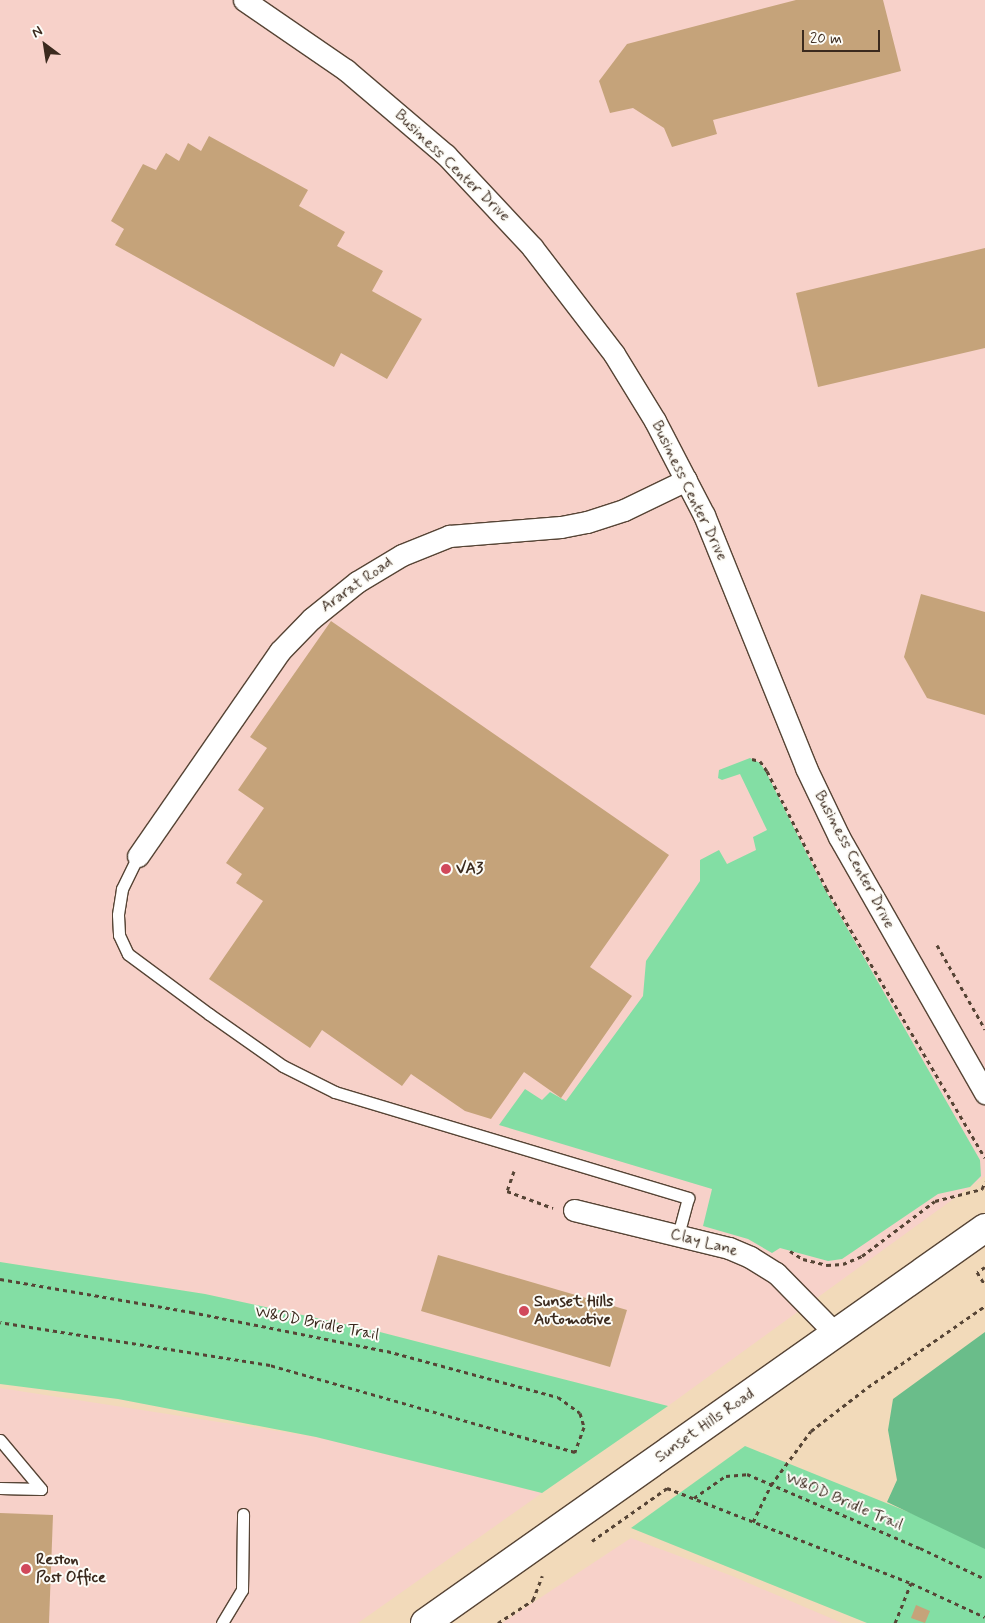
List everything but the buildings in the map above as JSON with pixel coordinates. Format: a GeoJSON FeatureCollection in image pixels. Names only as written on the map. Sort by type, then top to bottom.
{"type":"FeatureCollection","features":[{"type":"Feature","properties":{"kind":"main road","name":"Sunset Hills Road"},"geometry":{"type":"LineString","coordinates":[[425,1623],[985,1228]]}},
{"type":"Feature","properties":{"kind":"street","name":"Business Center Drive"},"geometry":{"type":"LineString","coordinates":[[244,0],[309,42],[384,99],[446,155],[498,209],[594,325],[638,391],[686,480],[724,561],[806,768],[839,837],[985,1092]]}},
{"type":"Feature","properties":{"kind":"street","name":"Ararat Road"},"geometry":{"type":"LineString","coordinates":[[138,856],[280,651],[311,618],[357,582],[402,555],[449,536],[544,529],[587,522],[624,510],[686,480]]}},
{"type":"Feature","properties":{"kind":"street","name":"Clay Lane"},"geometry":{"type":"LineString","coordinates":[[565,1210],[730,1248],[776,1273],[836,1334]]}},
{"type":"Feature","properties":{"kind":"lane"},"geometry":{"type":"LineString","coordinates":[[138,856],[122,889],[118,915],[119,936],[128,954],[209,1014],[283,1066],[335,1092],[688,1198],[678,1236]]}},
{"type":"Feature","properties":{"kind":"lane"},"geometry":{"type":"LineString","coordinates":[[0,1440],[41,1489],[0,1488]]}},
{"type":"Feature","properties":{"kind":"lane"},"geometry":{"type":"LineString","coordinates":[[222,1623],[242,1590],[244,1514]]}},
{"type":"Feature","properties":{"kind":"path"},"geometry":{"type":"LineString","coordinates":[[752,759],[760,762],[767,771],[826,888],[985,1158]]}},
{"type":"Feature","properties":{"kind":"path"},"geometry":{"type":"LineString","coordinates":[[937,945],[985,1029]]}},
{"type":"Feature","properties":{"kind":"path"},"geometry":{"type":"LineString","coordinates":[[514,1171],[507,1191],[565,1210]]}},
{"type":"Feature","properties":{"kind":"path"},"geometry":{"type":"LineString","coordinates":[[764,1265],[777,1253],[789,1251],[804,1259],[827,1265],[843,1264],[862,1256],[936,1201],[982,1189],[985,1182]]}},
{"type":"Feature","properties":{"kind":"path"},"geometry":{"type":"LineString","coordinates":[[985,1267],[977,1272],[985,1285]]}},
{"type":"Feature","properties":{"kind":"path","name":"W&OD Bridle Trail"},"geometry":{"type":"LineString","coordinates":[[0,1279],[191,1312],[387,1351],[558,1397],[580,1413],[584,1427],[574,1452],[270,1365],[0,1322]]}},
{"type":"Feature","properties":{"kind":"path"},"geometry":{"type":"LineString","coordinates":[[753,1522],[771,1484],[811,1431],[868,1387],[985,1306]]}},
{"type":"Feature","properties":{"kind":"path","name":"W&OD Bridle Trail"},"geometry":{"type":"LineString","coordinates":[[693,1498],[726,1476],[747,1474],[985,1579]]}},
{"type":"Feature","properties":{"kind":"path"},"geometry":{"type":"LineString","coordinates":[[588,1544],[667,1488],[910,1583],[985,1617]]}},
{"type":"Feature","properties":{"kind":"path"},"geometry":{"type":"LineString","coordinates":[[498,1623],[532,1600],[540,1577],[548,1572]]}},
{"type":"Feature","properties":{"kind":"path"},"geometry":{"type":"LineString","coordinates":[[895,1623],[910,1583]]}},
{"type":"Feature","properties":{"kind":"shaded area"},"geometry":{"type":"Polygon","coordinates":[[[0,0],[985,0],[985,1176],[668,1406],[376,1331],[205,1294],[0,1262],[0,0]]]}},
{"type":"Feature","properties":{"kind":"shaded area"},"geometry":{"type":"Polygon","coordinates":[[[0,1388],[316,1437],[542,1493],[358,1623],[0,1623],[0,1388]]]}},
{"type":"Feature","properties":{"kind":"shaded area"},"geometry":{"type":"Polygon","coordinates":[[[631,1538],[732,1576],[842,1623],[502,1623],[631,1538]]]}},
{"type":"Feature","properties":{"kind":"green space"},"geometry":{"type":"Polygon","coordinates":[[[750,758],[760,763],[766,772],[823,886],[980,1160],[981,1176],[970,1187],[938,1194],[842,1259],[828,1261],[780,1248],[772,1253],[748,1239],[703,1226],[712,1189],[499,1125],[525,1089],[542,1100],[550,1092],[566,1101],[643,996],[646,961],[700,881],[700,860],[719,850],[727,864],[756,850],[753,837],[767,830],[740,774],[722,780],[718,778],[719,770],[750,758]]]}},
{"type":"Feature","properties":{"kind":"green space"},"geometry":{"type":"Polygon","coordinates":[[[0,1262],[205,1294],[376,1331],[668,1406],[542,1493],[316,1437],[118,1399],[0,1384],[0,1262]]]}},
{"type":"Feature","properties":{"kind":"green space"},"geometry":{"type":"Polygon","coordinates":[[[985,1332],[985,1549],[887,1502],[897,1480],[888,1430],[893,1399],[985,1332]]]}},
{"type":"Feature","properties":{"kind":"green space"},"geometry":{"type":"Polygon","coordinates":[[[745,1446],[985,1543],[985,1623],[867,1623],[631,1528],[745,1446]]]}},
{"type":"Feature","properties":{"kind":"place","name":"VA3"},"geometry":{"type":"Point","coordinates":[446,869]}},
{"type":"Feature","properties":{"kind":"place","name":"Sunset Hills Automotive"},"geometry":{"type":"Point","coordinates":[524,1311]}},
{"type":"Feature","properties":{"kind":"place","name":"Reston Post Office"},"geometry":{"type":"Point","coordinates":[26,1569]}}]}
